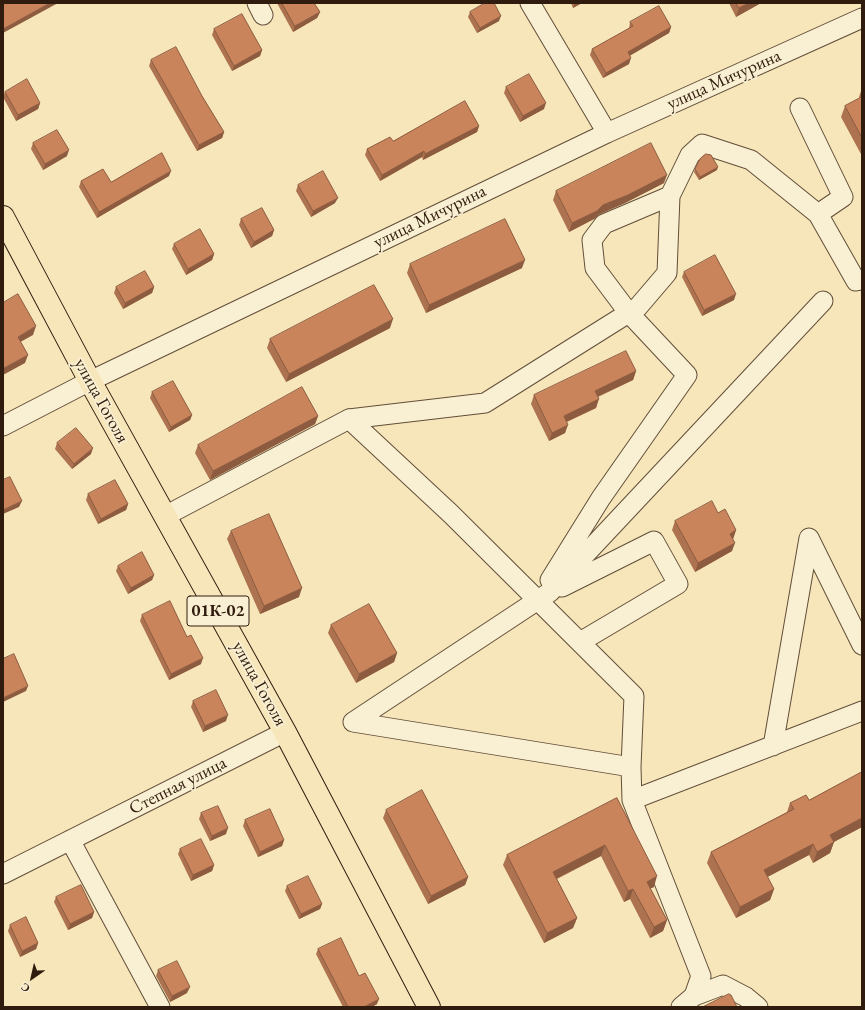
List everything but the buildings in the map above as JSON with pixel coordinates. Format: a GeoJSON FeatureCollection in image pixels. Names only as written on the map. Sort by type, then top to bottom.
{"type":"FeatureCollection","features":[{"type":"Feature","properties":{"kind":"main road","name":"улица Гоголя"},"geometry":{"type":"LineString","coordinates":[[3,217],[90,381],[285,732],[429,1007]]}},
{"type":"Feature","properties":{"kind":"street"},"geometry":{"type":"LineString","coordinates":[[530,3],[607,133]]}},
{"type":"Feature","properties":{"kind":"street","name":"улица Мичурина"},"geometry":{"type":"LineString","coordinates":[[3,426],[90,381],[607,133],[862,18]]}},
{"type":"Feature","properties":{"kind":"street"},"geometry":{"type":"LineString","coordinates":[[800,108],[843,197],[818,214]]}},
{"type":"Feature","properties":{"kind":"street"},"geometry":{"type":"LineString","coordinates":[[165,516],[349,419],[485,402],[638,306],[667,273],[670,196],[690,155],[702,144],[751,160],[818,214],[856,281],[862,280]]}},
{"type":"Feature","properties":{"kind":"street"},"geometry":{"type":"LineString","coordinates":[[544,596],[601,498],[687,375],[628,312],[595,268],[592,240],[604,224],[670,196]]}},
{"type":"Feature","properties":{"kind":"street"},"geometry":{"type":"LineString","coordinates":[[544,596],[823,300]]}},
{"type":"Feature","properties":{"kind":"street"},"geometry":{"type":"LineString","coordinates":[[349,419],[451,514],[544,596],[580,642],[634,696],[631,767],[632,800],[701,976],[688,1001]]}},
{"type":"Feature","properties":{"kind":"street"},"geometry":{"type":"LineString","coordinates":[[773,746],[809,538],[862,644]]}},
{"type":"Feature","properties":{"kind":"street"},"geometry":{"type":"LineString","coordinates":[[580,642],[678,584],[654,541],[544,596],[353,722],[631,767]]}},
{"type":"Feature","properties":{"kind":"street"},"geometry":{"type":"LineString","coordinates":[[632,800],[862,711]]}},
{"type":"Feature","properties":{"kind":"street","name":"Степная улица"},"geometry":{"type":"LineString","coordinates":[[3,874],[285,732]]}},
{"type":"Feature","properties":{"kind":"street"},"geometry":{"type":"LineString","coordinates":[[70,840],[160,1007]]}},
{"type":"Feature","properties":{"kind":"street"},"geometry":{"type":"LineString","coordinates":[[688,1001],[723,985],[746,997],[758,1007]]}}]}
